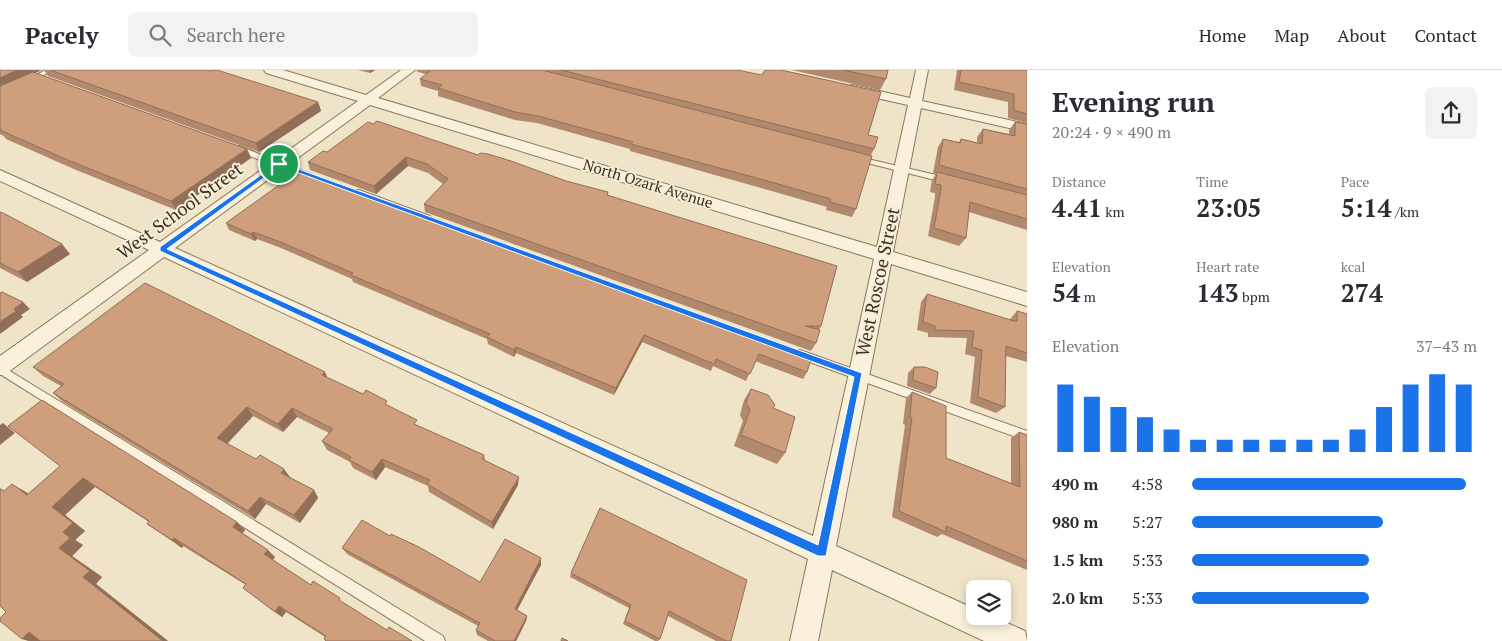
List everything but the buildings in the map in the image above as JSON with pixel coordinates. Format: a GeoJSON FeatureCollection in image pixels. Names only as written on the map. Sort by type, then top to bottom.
{"type":"FeatureCollection","features":[{"type":"Feature","properties":{"kind":"street","name":"North Ozark Avenue"},"geometry":{"type":"LineString","coordinates":[[270,70],[1027,299]]}},
{"type":"Feature","properties":{"kind":"street","name":"West School Street"},"geometry":{"type":"LineString","coordinates":[[0,368],[409,70]]}},
{"type":"Feature","properties":{"kind":"street","name":"West Roscoe Street"},"geometry":{"type":"LineString","coordinates":[[804,641],[922,70]]}},
{"type":"Feature","properties":{"kind":"street"},"geometry":{"type":"LineString","coordinates":[[841,86],[1027,128]]}},
{"type":"Feature","properties":{"kind":"street"},"geometry":{"type":"LineString","coordinates":[[0,175],[1015,641]]}},
{"type":"Feature","properties":{"kind":"lane"},"geometry":{"type":"LineString","coordinates":[[23,83],[51,70]]}},
{"type":"Feature","properties":{"kind":"lane"},"geometry":{"type":"LineString","coordinates":[[38,76],[47,79]]}},
{"type":"Feature","properties":{"kind":"lane"},"geometry":{"type":"LineString","coordinates":[[223,144],[316,178]]}},
{"type":"Feature","properties":{"kind":"lane"},"geometry":{"type":"LineString","coordinates":[[854,156],[950,181]]}},
{"type":"Feature","properties":{"kind":"lane"},"geometry":{"type":"LineString","coordinates":[[345,188],[438,222]]}},
{"type":"Feature","properties":{"kind":"lane"},"geometry":{"type":"LineString","coordinates":[[793,351],[1027,436]]}},
{"type":"Feature","properties":{"kind":"lane"},"geometry":{"type":"LineString","coordinates":[[0,368],[438,641]]}},
{"type":"Feature","properties":{"kind":"route"},"geometry":{"type":"LineString","coordinates":[[279,164],[859,375],[822,552],[162,249],[279,164]]}}]}
